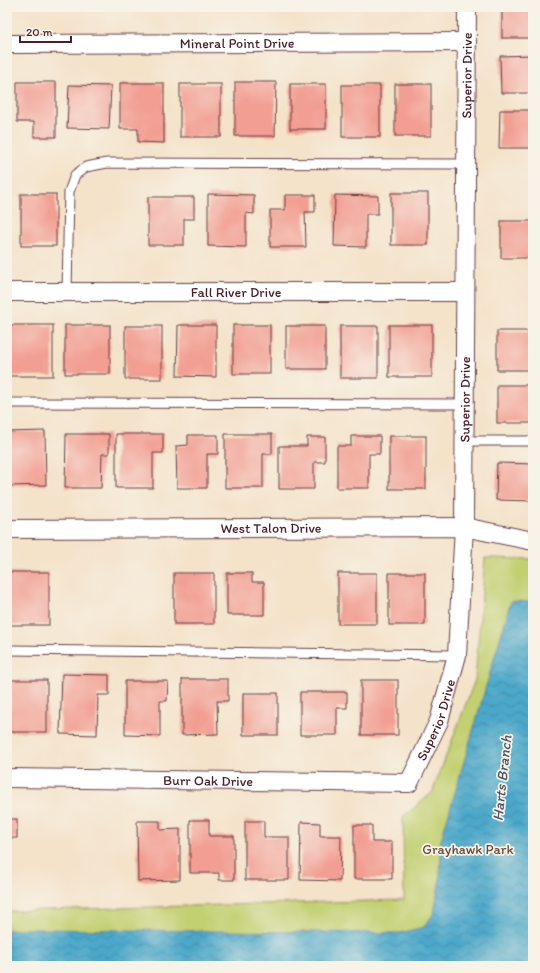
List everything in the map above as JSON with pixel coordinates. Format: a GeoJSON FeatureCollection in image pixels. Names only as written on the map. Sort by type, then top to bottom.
{"type":"FeatureCollection","features":[{"type":"Feature","properties":{"kind":"street","name":"Superior Drive"},"geometry":{"type":"LineString","coordinates":[[408,783],[439,721],[457,655],[464,527],[467,7]]}},
{"type":"Feature","properties":{"kind":"street","name":"Mineral Point Drive"},"geometry":{"type":"LineString","coordinates":[[7,44],[467,42]]}},
{"type":"Feature","properties":{"kind":"street","name":"Fall River Drive"},"geometry":{"type":"LineString","coordinates":[[7,292],[465,292]]}},
{"type":"Feature","properties":{"kind":"street","name":"West Talon Drive"},"geometry":{"type":"LineString","coordinates":[[7,529],[464,527],[533,541]]}},
{"type":"Feature","properties":{"kind":"street","name":"Burr Oak Drive"},"geometry":{"type":"LineString","coordinates":[[7,778],[408,783]]}},
{"type":"Feature","properties":{"kind":"lane"},"geometry":{"type":"LineString","coordinates":[[67,292],[69,192],[75,175],[86,167],[107,163],[466,164]]}},
{"type":"Feature","properties":{"kind":"lane"},"geometry":{"type":"LineString","coordinates":[[7,403],[465,404]]}},
{"type":"Feature","properties":{"kind":"lane"},"geometry":{"type":"LineString","coordinates":[[465,441],[533,441]]}},
{"type":"Feature","properties":{"kind":"lane"},"geometry":{"type":"LineString","coordinates":[[7,650],[457,655]]}},
{"type":"Feature","properties":{"kind":"green space","name":"Grayhawk Park"},"geometry":{"type":"Polygon","coordinates":[[[485,558],[533,559],[533,966],[7,966],[7,911],[404,900],[403,817],[432,793],[475,680],[485,558]]]}},
{"type":"Feature","properties":{"kind":"water","name":"Grayhawk Park"},"geometry":{"type":"Polygon","coordinates":[[[511,601],[533,602],[533,966],[7,966],[7,930],[400,933],[424,927],[434,913],[440,878],[441,840],[511,601]]]}},
{"type":"Feature","properties":{"kind":"building"},"geometry":{"type":"Polygon","coordinates":[[[502,7],[533,7],[533,38],[502,38],[502,7]]]}},
{"type":"Feature","properties":{"kind":"building"},"geometry":{"type":"Polygon","coordinates":[[[533,55],[533,93],[501,93],[500,56],[533,55]]]}},
{"type":"Feature","properties":{"kind":"building"},"geometry":{"type":"Polygon","coordinates":[[[17,82],[56,82],[56,137],[34,137],[34,122],[17,122],[17,82]]]}},
{"type":"Feature","properties":{"kind":"building"},"geometry":{"type":"Polygon","coordinates":[[[235,82],[276,82],[275,136],[235,136],[235,82]]]}},
{"type":"Feature","properties":{"kind":"building"},"geometry":{"type":"Polygon","coordinates":[[[120,83],[164,83],[164,143],[138,142],[138,129],[120,129],[120,83]]]}},
{"type":"Feature","properties":{"kind":"building"},"geometry":{"type":"Polygon","coordinates":[[[180,84],[221,84],[221,137],[180,137],[180,84]]]}},
{"type":"Feature","properties":{"kind":"building"},"geometry":{"type":"Polygon","coordinates":[[[290,84],[326,84],[326,129],[290,129],[290,84]]]}},
{"type":"Feature","properties":{"kind":"building"},"geometry":{"type":"Polygon","coordinates":[[[395,84],[431,84],[431,136],[395,136],[395,84]]]}},
{"type":"Feature","properties":{"kind":"building"},"geometry":{"type":"Polygon","coordinates":[[[69,85],[111,86],[109,129],[67,128],[69,85]]]}},
{"type":"Feature","properties":{"kind":"building"},"geometry":{"type":"Polygon","coordinates":[[[342,85],[380,85],[380,137],[342,137],[342,85]]]}},
{"type":"Feature","properties":{"kind":"building"},"geometry":{"type":"Polygon","coordinates":[[[500,110],[533,110],[533,148],[499,148],[500,110]]]}},
{"type":"Feature","properties":{"kind":"building"},"geometry":{"type":"Polygon","coordinates":[[[391,193],[428,193],[428,245],[391,245],[391,193]]]}},
{"type":"Feature","properties":{"kind":"building"},"geometry":{"type":"Polygon","coordinates":[[[21,194],[56,194],[56,246],[21,246],[21,194]]]}},
{"type":"Feature","properties":{"kind":"building"},"geometry":{"type":"Polygon","coordinates":[[[208,194],[254,195],[254,214],[246,213],[246,247],[208,246],[208,194]]]}},
{"type":"Feature","properties":{"kind":"building"},"geometry":{"type":"Polygon","coordinates":[[[285,195],[315,195],[315,212],[305,212],[306,247],[270,247],[270,210],[285,210],[285,195]]]}},
{"type":"Feature","properties":{"kind":"building"},"geometry":{"type":"Polygon","coordinates":[[[335,195],[378,196],[378,214],[366,214],[366,247],[334,246],[335,195]]]}},
{"type":"Feature","properties":{"kind":"building"},"geometry":{"type":"Polygon","coordinates":[[[148,197],[194,197],[194,219],[184,219],[184,245],[148,245],[148,197]]]}},
{"type":"Feature","properties":{"kind":"building"},"geometry":{"type":"Polygon","coordinates":[[[501,221],[533,221],[533,258],[501,258],[501,221]]]}},
{"type":"Feature","properties":{"kind":"building"},"geometry":{"type":"Polygon","coordinates":[[[9,325],[53,325],[53,376],[9,376],[9,325]]]}},
{"type":"Feature","properties":{"kind":"building"},"geometry":{"type":"Polygon","coordinates":[[[65,325],[110,325],[110,374],[65,374],[65,325]]]}},
{"type":"Feature","properties":{"kind":"building"},"geometry":{"type":"Polygon","coordinates":[[[178,325],[216,325],[216,377],[177,376],[178,325]]]}},
{"type":"Feature","properties":{"kind":"building"},"geometry":{"type":"Polygon","coordinates":[[[233,325],[270,325],[270,374],[233,374],[233,325]]]}},
{"type":"Feature","properties":{"kind":"building"},"geometry":{"type":"Polygon","coordinates":[[[389,325],[432,325],[432,377],[389,377],[389,325]]]}},
{"type":"Feature","properties":{"kind":"building"},"geometry":{"type":"Polygon","coordinates":[[[125,326],[162,326],[162,379],[125,379],[125,326]]]}},
{"type":"Feature","properties":{"kind":"building"},"geometry":{"type":"Polygon","coordinates":[[[286,326],[325,326],[325,369],[286,369],[286,326]]]}},
{"type":"Feature","properties":{"kind":"building"},"geometry":{"type":"Polygon","coordinates":[[[340,326],[378,326],[378,378],[340,378],[340,326]]]}},
{"type":"Feature","properties":{"kind":"building"},"geometry":{"type":"Polygon","coordinates":[[[497,331],[533,331],[533,370],[497,370],[497,331]]]}},
{"type":"Feature","properties":{"kind":"building"},"geometry":{"type":"Polygon","coordinates":[[[497,385],[533,385],[533,423],[497,423],[497,385]]]}},
{"type":"Feature","properties":{"kind":"building"},"geometry":{"type":"Polygon","coordinates":[[[45,431],[46,485],[8,486],[7,432],[45,431]]]}},
{"type":"Feature","properties":{"kind":"building"},"geometry":{"type":"Polygon","coordinates":[[[66,434],[109,434],[109,454],[102,454],[101,488],[65,488],[66,434]]]}},
{"type":"Feature","properties":{"kind":"building"},"geometry":{"type":"Polygon","coordinates":[[[116,434],[163,434],[163,453],[153,453],[153,488],[116,488],[116,434]]]}},
{"type":"Feature","properties":{"kind":"building"},"geometry":{"type":"Polygon","coordinates":[[[225,434],[272,434],[272,454],[263,454],[263,488],[225,488],[225,434]]]}},
{"type":"Feature","properties":{"kind":"building"},"geometry":{"type":"Polygon","coordinates":[[[188,435],[218,435],[218,454],[207,454],[207,488],[177,488],[176,446],[188,445],[188,435]]]}},
{"type":"Feature","properties":{"kind":"building"},"geometry":{"type":"Polygon","coordinates":[[[351,436],[380,436],[380,454],[369,454],[369,488],[337,488],[337,446],[351,446],[351,436]]]}},
{"type":"Feature","properties":{"kind":"building"},"geometry":{"type":"Polygon","coordinates":[[[389,436],[426,436],[426,489],[389,489],[389,436]]]}},
{"type":"Feature","properties":{"kind":"building"},"geometry":{"type":"Polygon","coordinates":[[[307,437],[325,437],[325,462],[314,462],[314,489],[279,489],[279,446],[307,446],[307,437]]]}},
{"type":"Feature","properties":{"kind":"building"},"geometry":{"type":"Polygon","coordinates":[[[497,463],[533,464],[533,501],[496,500],[497,463]]]}},
{"type":"Feature","properties":{"kind":"building"},"geometry":{"type":"Polygon","coordinates":[[[8,572],[49,572],[49,625],[8,625],[8,572]]]}},
{"type":"Feature","properties":{"kind":"building"},"geometry":{"type":"Polygon","coordinates":[[[174,573],[214,573],[214,624],[174,624],[174,573]]]}},
{"type":"Feature","properties":{"kind":"building"},"geometry":{"type":"Polygon","coordinates":[[[227,573],[252,573],[252,582],[264,582],[264,615],[227,615],[227,573]]]}},
{"type":"Feature","properties":{"kind":"building"},"geometry":{"type":"Polygon","coordinates":[[[338,573],[377,573],[377,624],[338,624],[338,573]]]}},
{"type":"Feature","properties":{"kind":"building"},"geometry":{"type":"Polygon","coordinates":[[[389,573],[425,573],[425,625],[389,625],[389,573]]]}},
{"type":"Feature","properties":{"kind":"building"},"geometry":{"type":"Polygon","coordinates":[[[62,674],[109,675],[109,695],[98,695],[97,735],[60,734],[62,674]]]}},
{"type":"Feature","properties":{"kind":"building"},"geometry":{"type":"Polygon","coordinates":[[[182,679],[228,679],[228,701],[217,701],[218,734],[182,735],[182,679]]]}},
{"type":"Feature","properties":{"kind":"building"},"geometry":{"type":"Polygon","coordinates":[[[7,680],[47,680],[47,732],[7,732],[7,680]]]}},
{"type":"Feature","properties":{"kind":"building"},"geometry":{"type":"Polygon","coordinates":[[[361,680],[398,680],[398,735],[361,735],[361,680]]]}},
{"type":"Feature","properties":{"kind":"building"},"geometry":{"type":"Polygon","coordinates":[[[125,681],[168,681],[167,701],[160,701],[160,736],[125,735],[125,681]]]}},
{"type":"Feature","properties":{"kind":"building"},"geometry":{"type":"Polygon","coordinates":[[[300,692],[347,692],[347,708],[337,708],[337,735],[300,735],[300,692]]]}},
{"type":"Feature","properties":{"kind":"building"},"geometry":{"type":"Polygon","coordinates":[[[243,693],[278,693],[278,735],[243,735],[243,693]]]}},
{"type":"Feature","properties":{"kind":"building"},"geometry":{"type":"Polygon","coordinates":[[[7,819],[17,819],[17,838],[7,838],[7,819]]]}},
{"type":"Feature","properties":{"kind":"building"},"geometry":{"type":"Polygon","coordinates":[[[190,820],[209,820],[209,836],[234,836],[234,880],[219,880],[219,873],[190,873],[190,820]]]}},
{"type":"Feature","properties":{"kind":"building"},"geometry":{"type":"Polygon","coordinates":[[[137,821],[160,821],[160,830],[180,829],[180,880],[138,881],[137,821]]]}},
{"type":"Feature","properties":{"kind":"building"},"geometry":{"type":"Polygon","coordinates":[[[245,821],[264,821],[264,837],[289,837],[289,880],[245,880],[245,821]]]}},
{"type":"Feature","properties":{"kind":"building"},"geometry":{"type":"Polygon","coordinates":[[[301,822],[320,823],[320,836],[341,836],[340,881],[300,880],[301,822]]]}},
{"type":"Feature","properties":{"kind":"building"},"geometry":{"type":"Polygon","coordinates":[[[354,825],[372,825],[372,842],[392,842],[392,879],[354,879],[354,825]]]}},
{"type":"Feature","properties":{"kind":"water label","name":"Harts Branch"},"geometry":{"type":"Point","coordinates":[502,778]}}]}
